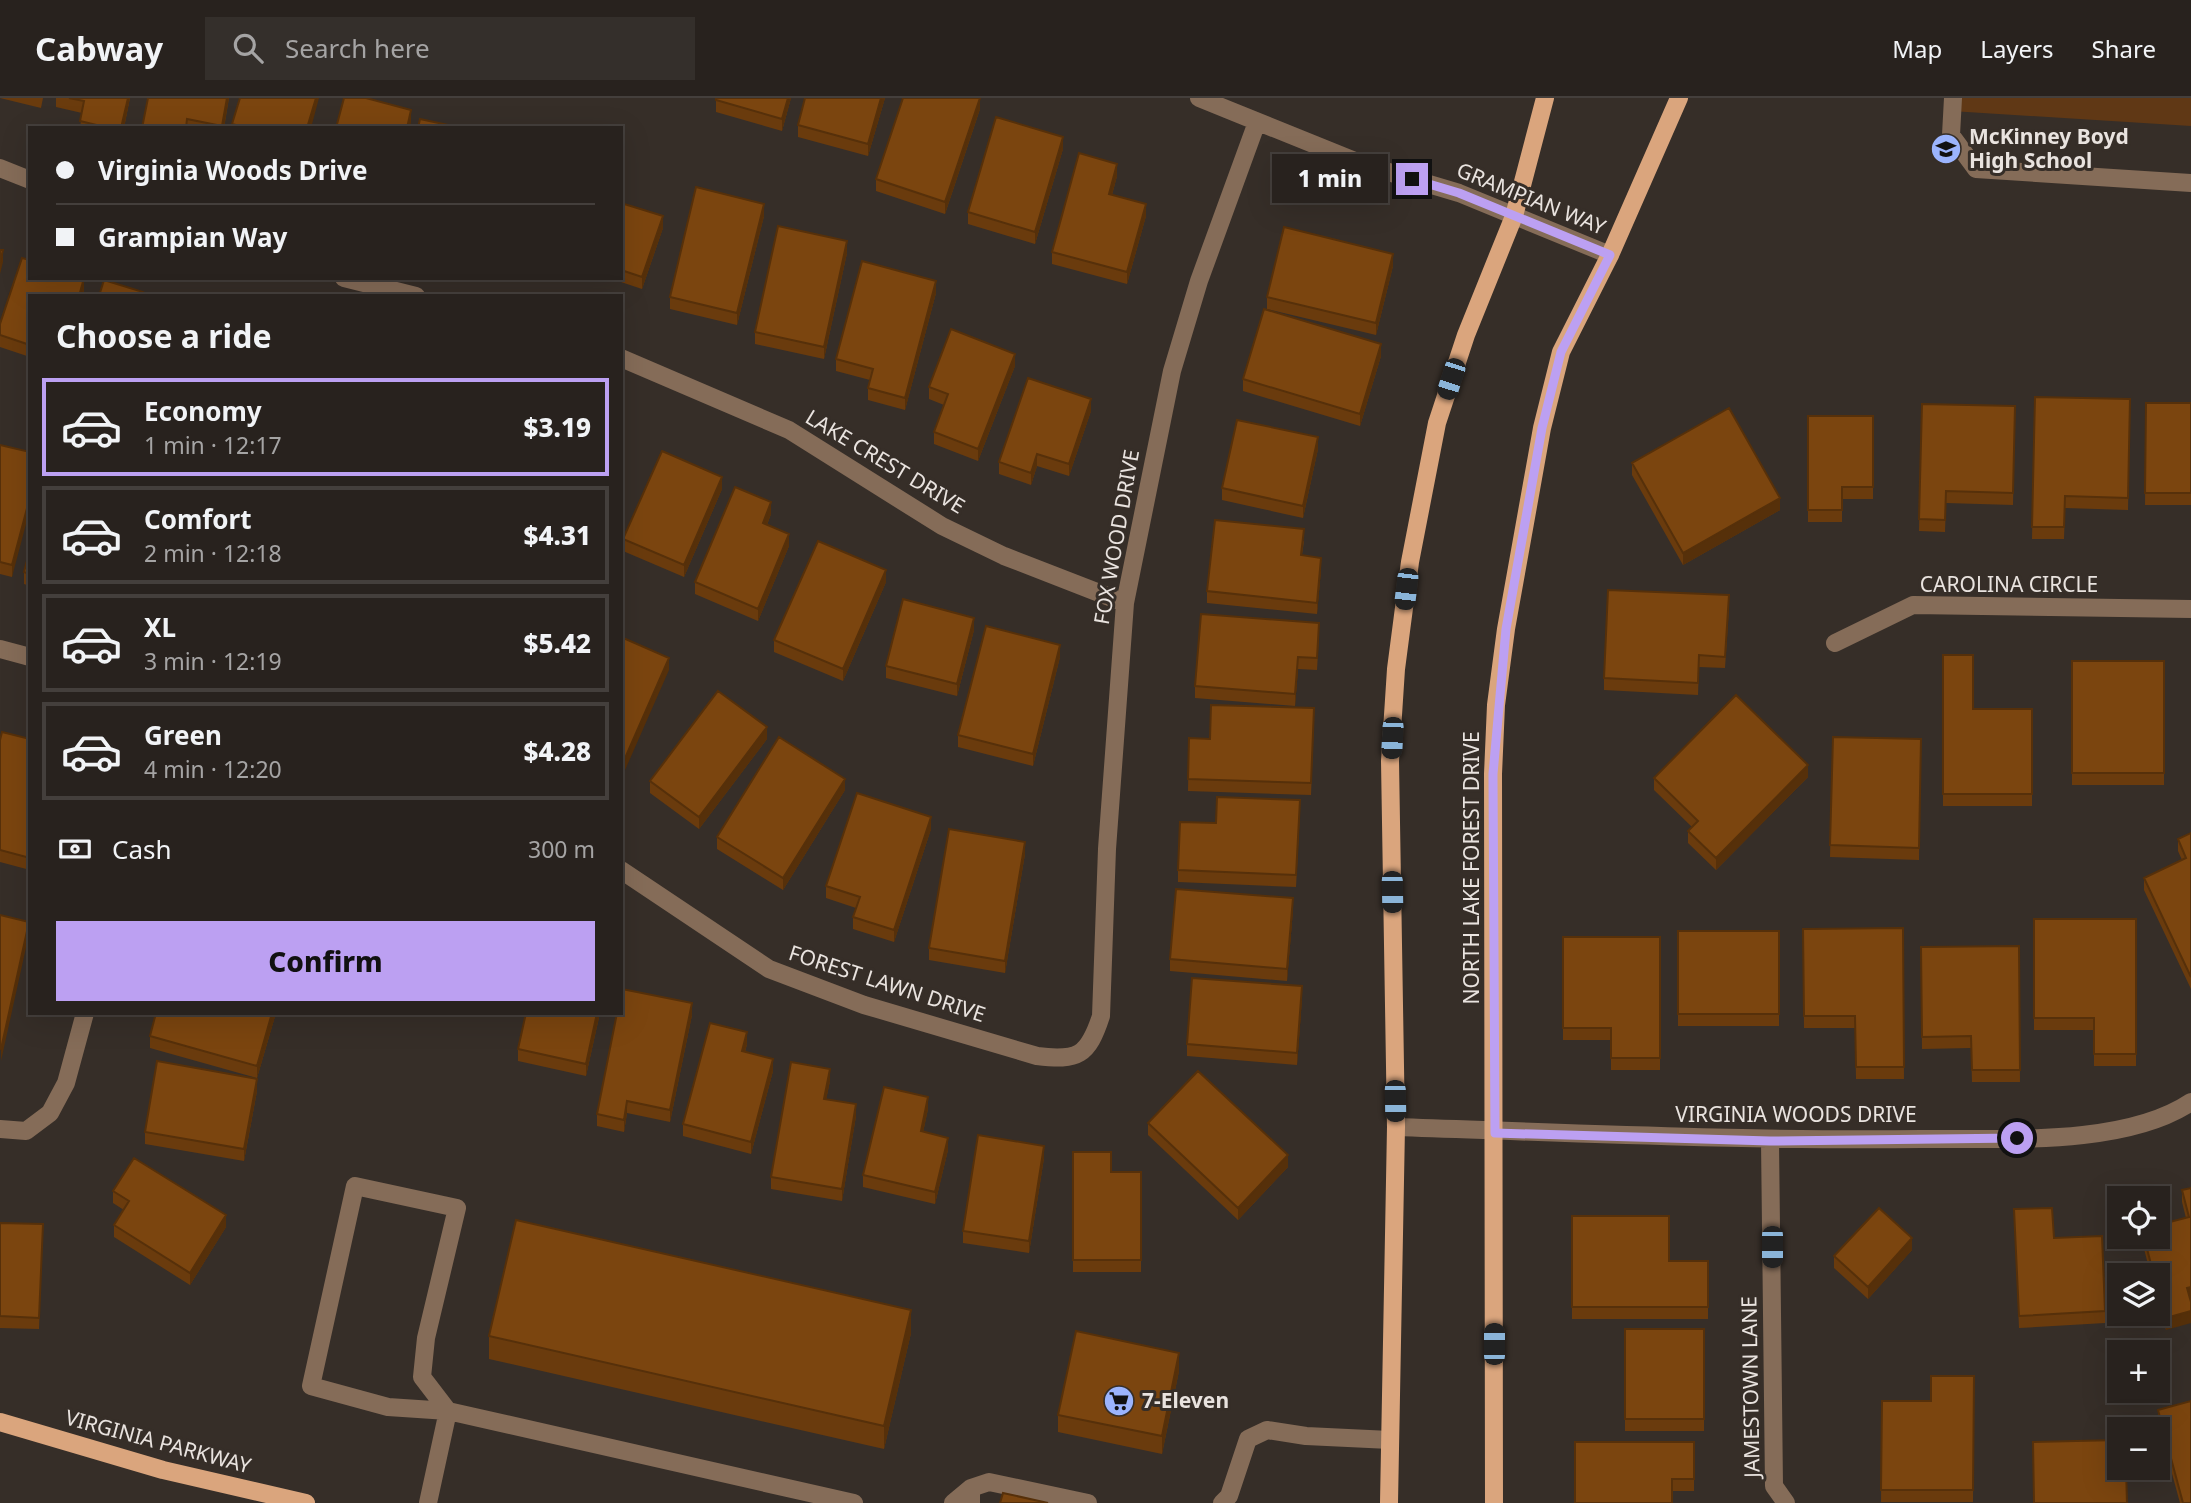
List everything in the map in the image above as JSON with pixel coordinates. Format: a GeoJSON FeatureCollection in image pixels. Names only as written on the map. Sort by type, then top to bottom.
{"type":"FeatureCollection","features":[{"type":"Feature","properties":{"kind":"main road"},"geometry":{"type":"LineString","coordinates":[[1389,1503],[1396,1127],[1390,761],[1396,669],[1410,562],[1437,423],[1466,335],[1514,216],[1545,98]]}},
{"type":"Feature","properties":{"kind":"main road","name":"NORTH LAKE FOREST DRIVE"},"geometry":{"type":"LineString","coordinates":[[1494,1503],[1493,774],[1506,629],[1542,428],[1561,352],[1610,255],[1679,98]]}},
{"type":"Feature","properties":{"kind":"main road","name":"VIRGINIA PARKWAY"},"geometry":{"type":"LineString","coordinates":[[0,1422],[163,1470],[306,1503]]}},
{"type":"Feature","properties":{"kind":"street","name":"GRAMPIAN WAY"},"geometry":{"type":"LineString","coordinates":[[1199,98],[1365,165],[1459,193],[1610,255]]}},
{"type":"Feature","properties":{"kind":"street"},"geometry":{"type":"LineString","coordinates":[[1953,98],[1951,135],[1976,169],[2191,183]]}},
{"type":"Feature","properties":{"kind":"street","name":"FOX WOOD DRIVE"},"geometry":{"type":"LineString","coordinates":[[1083,1053],[1093,1040],[1101,1016],[1107,849],[1125,603],[1172,371],[1199,281],[1257,122]]}},
{"type":"Feature","properties":{"kind":"street"},"geometry":{"type":"LineString","coordinates":[[0,169],[28,179]]}},
{"type":"Feature","properties":{"kind":"street"},"geometry":{"type":"LineString","coordinates":[[352,280],[408,294]]}},
{"type":"Feature","properties":{"kind":"street","name":"LAKE CREST DRIVE"},"geometry":{"type":"LineString","coordinates":[[623,359],[789,430],[942,526],[1004,556],[1125,603]]}},
{"type":"Feature","properties":{"kind":"street","name":"CAROLINA CIRCLE"},"geometry":{"type":"LineString","coordinates":[[1835,643],[1913,605],[2191,609]]}},
{"type":"Feature","properties":{"kind":"street"},"geometry":{"type":"LineString","coordinates":[[0,649],[28,656]]}},
{"type":"Feature","properties":{"kind":"street","name":"FOREST LAWN DRIVE"},"geometry":{"type":"LineString","coordinates":[[623,871],[769,969],[864,1005],[1037,1056],[1061,1059],[1083,1053]]}},
{"type":"Feature","properties":{"kind":"street"},"geometry":{"type":"LineString","coordinates":[[0,1129],[26,1131],[50,1113],[66,1083],[84,1015]]}},
{"type":"Feature","properties":{"kind":"street","name":"VIRGINIA WOODS DRIVE"},"geometry":{"type":"LineString","coordinates":[[1396,1127],[1495,1133],[1770,1141],[2059,1136],[2153,1122],[2191,1102]]}},
{"type":"Feature","properties":{"kind":"street","name":"JAMESTOWN LANE"},"geometry":{"type":"LineString","coordinates":[[1770,1141],[1774,1486],[1786,1503]]}},
{"type":"Feature","properties":{"kind":"street"},"geometry":{"type":"LineString","coordinates":[[428,1503],[448,1411],[422,1377],[426,1338],[457,1208],[355,1186],[311,1386],[388,1406],[448,1411],[854,1503]]}},
{"type":"Feature","properties":{"kind":"street"},"geometry":{"type":"LineString","coordinates":[[1222,1503],[1229,1496],[1248,1439],[1267,1430],[1306,1436],[1390,1440]]}},
{"type":"Feature","properties":{"kind":"street"},"geometry":{"type":"LineString","coordinates":[[953,1503],[971,1496],[989,1482],[1088,1503]]}},
{"type":"Feature","properties":{"kind":"shaded area"},"geometry":{"type":"Polygon","coordinates":[[[1952,98],[2191,98],[2191,126],[1951,111],[1952,98]]]}},
{"type":"Feature","properties":{"kind":"building"},"geometry":{"type":"Polygon","coordinates":[[[69,98],[128,98],[121,126],[101,126],[80,121],[84,101],[69,98]]]}},
{"type":"Feature","properties":{"kind":"building"},"geometry":{"type":"Polygon","coordinates":[[[148,98],[227,98],[222,126],[187,119],[186,126],[142,126],[148,98]]]}},
{"type":"Feature","properties":{"kind":"building"},"geometry":{"type":"Polygon","coordinates":[[[240,98],[316,98],[308,126],[232,124],[240,98]]]}},
{"type":"Feature","properties":{"kind":"building"},"geometry":{"type":"Polygon","coordinates":[[[344,98],[366,98],[411,110],[407,126],[337,126],[344,98]]]}},
{"type":"Feature","properties":{"kind":"building"},"geometry":{"type":"Polygon","coordinates":[[[716,98],[788,98],[782,119],[716,98]]]}},
{"type":"Feature","properties":{"kind":"building"},"geometry":{"type":"Polygon","coordinates":[[[805,98],[881,98],[868,144],[798,125],[805,98]]]}},
{"type":"Feature","properties":{"kind":"building"},"geometry":{"type":"Polygon","coordinates":[[[903,98],[980,98],[945,202],[876,179],[903,98]]]}},
{"type":"Feature","properties":{"kind":"building"},"geometry":{"type":"Polygon","coordinates":[[[996,117],[1063,137],[1035,232],[968,212],[996,117]]]}},
{"type":"Feature","properties":{"kind":"building"},"geometry":{"type":"Polygon","coordinates":[[[420,119],[453,126],[418,126],[420,119]]]}},
{"type":"Feature","properties":{"kind":"building"},"geometry":{"type":"Polygon","coordinates":[[[1079,153],[1117,164],[1109,194],[1146,204],[1127,272],[1052,252],[1079,153]]]}},
{"type":"Feature","properties":{"kind":"building"},"geometry":{"type":"Polygon","coordinates":[[[696,187],[764,204],[737,313],[670,297],[696,187]]]}},
{"type":"Feature","properties":{"kind":"building"},"geometry":{"type":"Polygon","coordinates":[[[623,204],[663,216],[642,277],[623,271],[623,204]]]}},
{"type":"Feature","properties":{"kind":"building"},"geometry":{"type":"Polygon","coordinates":[[[778,226],[847,241],[824,347],[755,332],[778,226]]]}},
{"type":"Feature","properties":{"kind":"building"},"geometry":{"type":"Polygon","coordinates":[[[1284,227],[1393,254],[1376,323],[1267,297],[1284,227]]]}},
{"type":"Feature","properties":{"kind":"building"},"geometry":{"type":"Polygon","coordinates":[[[22,258],[28,260],[28,280],[83,280],[80,294],[28,294],[28,344],[0,335],[0,324],[22,258]]]}},
{"type":"Feature","properties":{"kind":"building"},"geometry":{"type":"Polygon","coordinates":[[[862,261],[936,281],[905,398],[868,388],[873,369],[836,359],[862,261]]]}},
{"type":"Feature","properties":{"kind":"building"},"geometry":{"type":"Polygon","coordinates":[[[104,280],[143,292],[142,294],[100,294],[104,280]]]}},
{"type":"Feature","properties":{"kind":"building"},"geometry":{"type":"Polygon","coordinates":[[[1264,309],[1381,344],[1360,414],[1243,379],[1264,309]]]}},
{"type":"Feature","properties":{"kind":"building"},"geometry":{"type":"Polygon","coordinates":[[[951,329],[1015,354],[978,449],[934,432],[948,394],[929,387],[951,329]]]}},
{"type":"Feature","properties":{"kind":"building"},"geometry":{"type":"Polygon","coordinates":[[[1028,378],[1091,399],[1069,464],[1037,454],[1031,473],[999,462],[1028,378]]]}},
{"type":"Feature","properties":{"kind":"building"},"geometry":{"type":"Polygon","coordinates":[[[2035,397],[2130,399],[2128,498],[2065,496],[2064,527],[2032,527],[2035,397]]]}},
{"type":"Feature","properties":{"kind":"building"},"geometry":{"type":"Polygon","coordinates":[[[2146,403],[2191,403],[2191,493],[2145,493],[2146,403]]]}},
{"type":"Feature","properties":{"kind":"building"},"geometry":{"type":"Polygon","coordinates":[[[1922,404],[2015,406],[2013,493],[1946,491],[1945,520],[1919,519],[1922,404]]]}},
{"type":"Feature","properties":{"kind":"building"},"geometry":{"type":"Polygon","coordinates":[[[1729,408],[1780,498],[1683,553],[1632,463],[1729,408]]]}},
{"type":"Feature","properties":{"kind":"building"},"geometry":{"type":"Polygon","coordinates":[[[1808,416],[1873,416],[1873,487],[1842,487],[1842,510],[1808,510],[1808,416]]]}},
{"type":"Feature","properties":{"kind":"building"},"geometry":{"type":"Polygon","coordinates":[[[1237,420],[1318,437],[1303,506],[1222,488],[1237,420]]]}},
{"type":"Feature","properties":{"kind":"building"},"geometry":{"type":"Polygon","coordinates":[[[0,445],[28,452],[28,505],[12,565],[0,562],[0,445]]]}},
{"type":"Feature","properties":{"kind":"building"},"geometry":{"type":"Polygon","coordinates":[[[662,451],[722,477],[684,565],[623,539],[662,451]]]}},
{"type":"Feature","properties":{"kind":"building"},"geometry":{"type":"Polygon","coordinates":[[[735,487],[771,502],[763,523],[789,534],[758,609],[695,582],[735,487]]]}},
{"type":"Feature","properties":{"kind":"building"},"geometry":{"type":"Polygon","coordinates":[[[1215,520],[1304,529],[1301,555],[1321,558],[1317,603],[1207,591],[1215,520]]]}},
{"type":"Feature","properties":{"kind":"building"},"geometry":{"type":"Polygon","coordinates":[[[818,541],[886,570],[843,669],[774,640],[818,541]]]}},
{"type":"Feature","properties":{"kind":"building"},"geometry":{"type":"Polygon","coordinates":[[[28,557],[28,573],[24,572],[28,557]]]}},
{"type":"Feature","properties":{"kind":"building"},"geometry":{"type":"Polygon","coordinates":[[[1608,590],[1729,595],[1725,657],[1699,655],[1698,683],[1604,678],[1608,590]]]}},
{"type":"Feature","properties":{"kind":"building"},"geometry":{"type":"Polygon","coordinates":[[[903,599],[974,618],[957,684],[886,666],[903,599]]]}},
{"type":"Feature","properties":{"kind":"building"},"geometry":{"type":"Polygon","coordinates":[[[1201,614],[1319,623],[1317,658],[1298,657],[1295,694],[1195,686],[1201,614]]]}},
{"type":"Feature","properties":{"kind":"building"},"geometry":{"type":"Polygon","coordinates":[[[986,626],[1060,645],[1033,754],[958,735],[986,626]]]}},
{"type":"Feature","properties":{"kind":"building"},"geometry":{"type":"Polygon","coordinates":[[[623,638],[669,658],[623,763],[623,638]]]}},
{"type":"Feature","properties":{"kind":"building"},"geometry":{"type":"Polygon","coordinates":[[[1943,655],[1973,655],[1973,709],[2032,709],[2032,794],[1943,794],[1943,655]]]}},
{"type":"Feature","properties":{"kind":"building"},"geometry":{"type":"Polygon","coordinates":[[[2072,661],[2164,661],[2164,773],[2072,773],[2072,661]]]}},
{"type":"Feature","properties":{"kind":"building"},"geometry":{"type":"Polygon","coordinates":[[[718,691],[767,727],[699,817],[650,781],[718,691]]]}},
{"type":"Feature","properties":{"kind":"building"},"geometry":{"type":"Polygon","coordinates":[[[1736,695],[1808,765],[1716,858],[1688,831],[1698,821],[1654,778],[1736,695]]]}},
{"type":"Feature","properties":{"kind":"building"},"geometry":{"type":"Polygon","coordinates":[[[1211,705],[1314,708],[1311,783],[1188,779],[1189,738],[1210,739],[1211,705]]]}},
{"type":"Feature","properties":{"kind":"building"},"geometry":{"type":"Polygon","coordinates":[[[2,732],[28,738],[28,857],[0,850],[2,732]]]}},
{"type":"Feature","properties":{"kind":"building"},"geometry":{"type":"Polygon","coordinates":[[[779,737],[845,779],[783,878],[717,837],[779,737]]]}},
{"type":"Feature","properties":{"kind":"building"},"geometry":{"type":"Polygon","coordinates":[[[1833,737],[1921,739],[1919,848],[1830,845],[1833,737]]]}},
{"type":"Feature","properties":{"kind":"building"},"geometry":{"type":"Polygon","coordinates":[[[857,793],[931,817],[894,930],[853,917],[860,897],[826,886],[857,793]]]}},
{"type":"Feature","properties":{"kind":"building"},"geometry":{"type":"Polygon","coordinates":[[[1217,797],[1300,800],[1296,875],[1178,870],[1180,822],[1216,823],[1217,797]]]}},
{"type":"Feature","properties":{"kind":"building"},"geometry":{"type":"Polygon","coordinates":[[[949,829],[1025,842],[1005,961],[929,948],[949,829]]]}},
{"type":"Feature","properties":{"kind":"building"},"geometry":{"type":"Polygon","coordinates":[[[2191,833],[2191,977],[2144,878],[2186,858],[2178,839],[2191,833]]]}},
{"type":"Feature","properties":{"kind":"building"},"geometry":{"type":"Polygon","coordinates":[[[1176,889],[1293,898],[1287,969],[1170,959],[1176,889]]]}},
{"type":"Feature","properties":{"kind":"building"},"geometry":{"type":"Polygon","coordinates":[[[0,915],[28,922],[28,927],[0,1048],[0,915]]]}},
{"type":"Feature","properties":{"kind":"building"},"geometry":{"type":"Polygon","coordinates":[[[2034,919],[2136,919],[2136,1054],[2094,1054],[2094,1018],[2034,1018],[2034,919]]]}},
{"type":"Feature","properties":{"kind":"building"},"geometry":{"type":"Polygon","coordinates":[[[1903,928],[1904,1067],[1856,1067],[1855,1016],[1804,1016],[1803,929],[1903,928]]]}},
{"type":"Feature","properties":{"kind":"building"},"geometry":{"type":"Polygon","coordinates":[[[1678,931],[1779,931],[1779,1014],[1678,1014],[1678,931]]]}},
{"type":"Feature","properties":{"kind":"building"},"geometry":{"type":"Polygon","coordinates":[[[1563,937],[1660,937],[1660,1058],[1611,1058],[1611,1028],[1563,1028],[1563,937]]]}},
{"type":"Feature","properties":{"kind":"building"},"geometry":{"type":"Polygon","coordinates":[[[2019,946],[2020,1070],[1972,1070],[1971,1036],[1922,1037],[1921,947],[2019,946]]]}},
{"type":"Feature","properties":{"kind":"building"},"geometry":{"type":"Polygon","coordinates":[[[1192,978],[1302,986],[1297,1053],[1187,1044],[1192,978]]]}},
{"type":"Feature","properties":{"kind":"building"},"geometry":{"type":"Polygon","coordinates":[[[623,989],[692,1003],[670,1110],[627,1101],[624,1120],[597,1114],[617,1015],[623,1015],[623,989]]]}},
{"type":"Feature","properties":{"kind":"building"},"geometry":{"type":"Polygon","coordinates":[[[155,1015],[271,1015],[257,1066],[150,1036],[155,1015]]]}},
{"type":"Feature","properties":{"kind":"building"},"geometry":{"type":"Polygon","coordinates":[[[526,1015],[597,1015],[586,1064],[518,1049],[526,1015]]]}},
{"type":"Feature","properties":{"kind":"building"},"geometry":{"type":"Polygon","coordinates":[[[710,1023],[747,1032],[742,1051],[773,1059],[751,1142],[683,1124],[710,1023]]]}},
{"type":"Feature","properties":{"kind":"building"},"geometry":{"type":"Polygon","coordinates":[[[157,1061],[257,1079],[244,1149],[145,1132],[157,1061]]]}},
{"type":"Feature","properties":{"kind":"building"},"geometry":{"type":"Polygon","coordinates":[[[791,1062],[830,1069],[824,1099],[856,1104],[842,1189],[771,1177],[791,1062]]]}},
{"type":"Feature","properties":{"kind":"building"},"geometry":{"type":"Polygon","coordinates":[[[1198,1071],[1288,1155],[1238,1208],[1148,1123],[1198,1071]]]}},
{"type":"Feature","properties":{"kind":"building"},"geometry":{"type":"Polygon","coordinates":[[[884,1087],[928,1097],[921,1131],[948,1138],[935,1192],[863,1175],[884,1087]]]}},
{"type":"Feature","properties":{"kind":"building"},"geometry":{"type":"Polygon","coordinates":[[[978,1135],[1044,1146],[1029,1241],[963,1231],[978,1135]]]}},
{"type":"Feature","properties":{"kind":"building"},"geometry":{"type":"Polygon","coordinates":[[[1073,1152],[1111,1152],[1111,1172],[1141,1172],[1141,1260],[1073,1260],[1073,1152]]]}},
{"type":"Feature","properties":{"kind":"building"},"geometry":{"type":"Polygon","coordinates":[[[134,1158],[226,1215],[190,1273],[114,1225],[129,1201],[113,1191],[134,1158]]]}},
{"type":"Feature","properties":{"kind":"building"},"geometry":{"type":"Polygon","coordinates":[[[2191,1188],[2191,1287],[2187,1288],[2191,1311],[2170,1317],[2170,1263],[2151,1263],[2147,1249],[2170,1249],[2170,1222],[2189,1217],[2182,1190],[2191,1188]]]}},
{"type":"Feature","properties":{"kind":"building"},"geometry":{"type":"Polygon","coordinates":[[[1879,1208],[1912,1238],[1868,1287],[1834,1256],[1879,1208]]]}},
{"type":"Feature","properties":{"kind":"building"},"geometry":{"type":"Polygon","coordinates":[[[2052,1208],[2054,1238],[2102,1236],[2105,1311],[2019,1316],[2014,1209],[2052,1208]]]}},
{"type":"Feature","properties":{"kind":"building"},"geometry":{"type":"Polygon","coordinates":[[[1572,1216],[1669,1216],[1669,1261],[1708,1261],[1708,1307],[1572,1307],[1572,1216]]]}},
{"type":"Feature","properties":{"kind":"building"},"geometry":{"type":"Polygon","coordinates":[[[516,1220],[911,1310],[884,1426],[489,1336],[516,1220]]]}},
{"type":"Feature","properties":{"kind":"building"},"geometry":{"type":"Polygon","coordinates":[[[0,1223],[43,1224],[39,1318],[0,1316],[0,1223]]]}},
{"type":"Feature","properties":{"kind":"building"},"geometry":{"type":"Polygon","coordinates":[[[1625,1329],[1704,1329],[1704,1419],[1625,1419],[1625,1329]]]}},
{"type":"Feature","properties":{"kind":"building","name":"7-Eleven"},"geometry":{"type":"Polygon","coordinates":[[[1076,1331],[1179,1353],[1162,1436],[1058,1415],[1076,1331]]]}},
{"type":"Feature","properties":{"kind":"building"},"geometry":{"type":"Polygon","coordinates":[[[1931,1376],[1974,1376],[1973,1490],[1881,1490],[1882,1401],[1931,1401],[1931,1376]]]}},
{"type":"Feature","properties":{"kind":"building"},"geometry":{"type":"Polygon","coordinates":[[[2191,1401],[2191,1503],[2183,1503],[2170,1455],[2170,1417],[2160,1417],[2158,1410],[2191,1401]]]}},
{"type":"Feature","properties":{"kind":"building"},"geometry":{"type":"Polygon","coordinates":[[[2107,1440],[2107,1480],[2126,1480],[2127,1503],[2034,1503],[2033,1442],[2107,1440]]]}},
{"type":"Feature","properties":{"kind":"building"},"geometry":{"type":"Polygon","coordinates":[[[1575,1442],[1694,1442],[1694,1479],[1672,1479],[1672,1503],[1575,1503],[1575,1442]]]}},
{"type":"Feature","properties":{"kind":"building"},"geometry":{"type":"Polygon","coordinates":[[[1003,1493],[1048,1503],[1000,1503],[1003,1493]]]}},
{"type":"Feature","properties":{"kind":"place","name":"McKinney Boyd High School"},"geometry":{"type":"Point","coordinates":[1946,149]}},
{"type":"Feature","properties":{"kind":"place","name":"7-Eleven"},"geometry":{"type":"Point","coordinates":[1119,1401]}},
{"type":"Feature","properties":{"kind":"route"},"geometry":{"type":"LineString","coordinates":[[1412,179],[1459,193],[1610,255],[1561,352],[1542,428],[1506,629],[1496,705],[1493,774],[1495,1133],[1770,1141],[2017,1138]]}}]}
